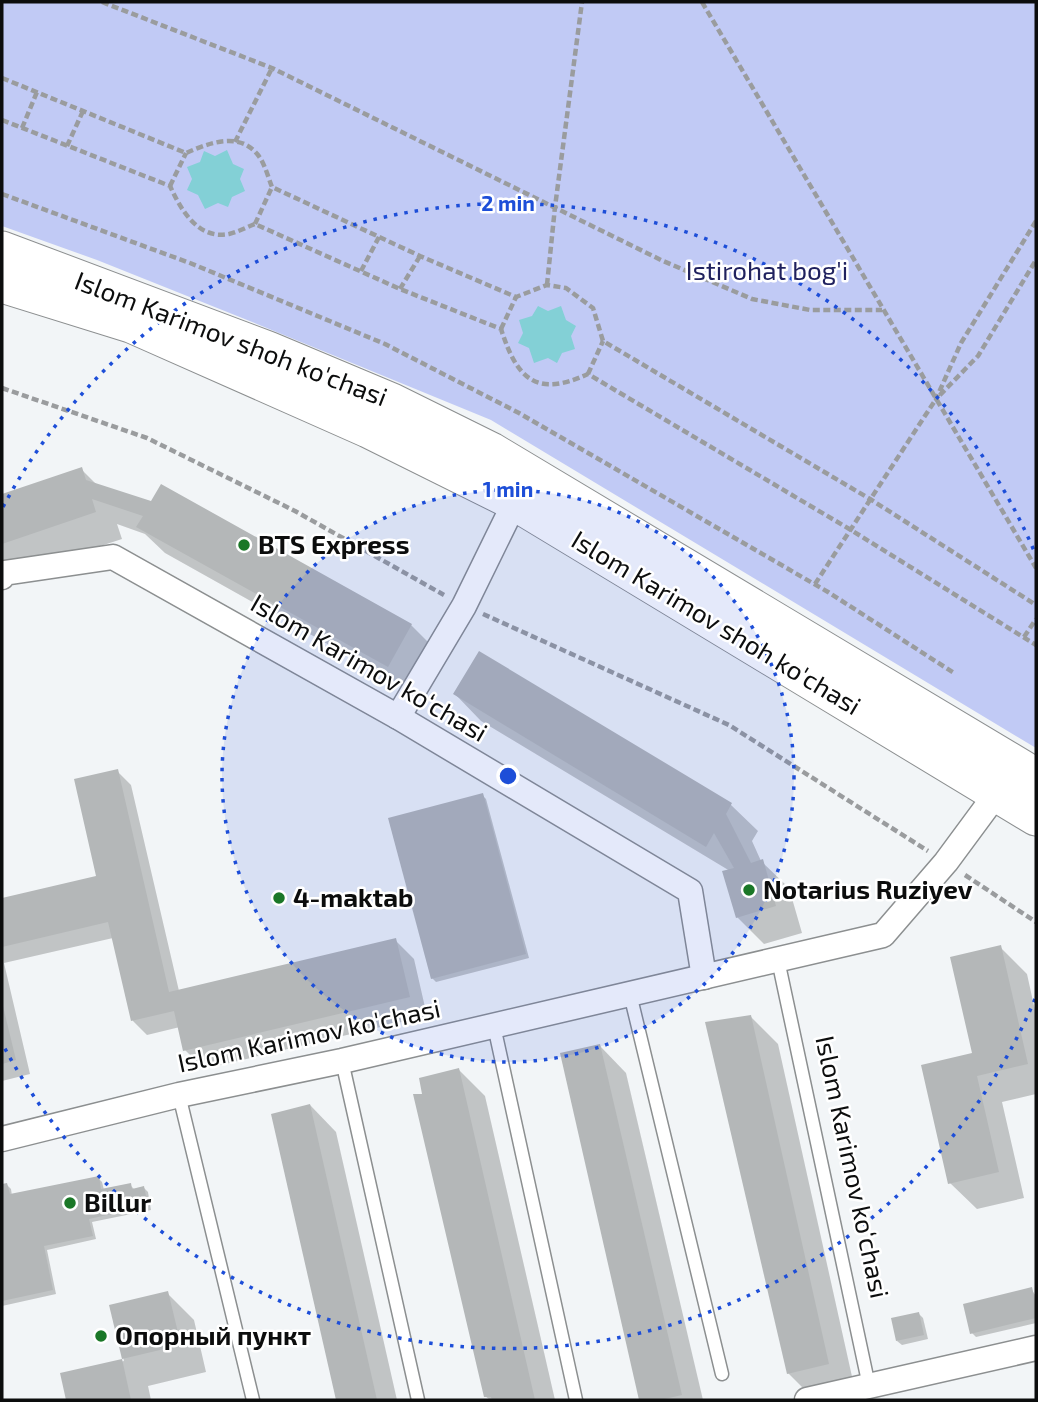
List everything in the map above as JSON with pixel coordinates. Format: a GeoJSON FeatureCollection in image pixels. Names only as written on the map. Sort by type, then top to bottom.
{"type":"FeatureCollection","features":[{"type":"Feature","properties":{"kind":"main road","name":"Islom Karimov shoh ko'chasi"},"geometry":{"type":"LineString","coordinates":[[4,265],[368,429],[515,502],[1036,817]]}},
{"type":"Feature","properties":{"kind":"main road","name":"Islom Karimov shoh ko'chasi"},"geometry":{"type":"LineString","coordinates":[[4,265],[268,350],[392,402],[491,451],[1036,777]]}},
{"type":"Feature","properties":{"kind":"street"},"geometry":{"type":"LineString","coordinates":[[398,717],[464,606],[515,502]]}},
{"type":"Feature","properties":{"kind":"street","name":"Islom Karimov ko‘chasi"},"geometry":{"type":"LineString","coordinates":[[2,577],[4,573],[113,557],[398,717],[690,891],[704,977]]}},
{"type":"Feature","properties":{"kind":"street","name":"Islom Karimov ko'chasi"},"geometry":{"type":"LineString","coordinates":[[2,1139],[179,1095],[342,1061],[883,935],[946,862],[997,793]]}},
{"type":"Feature","properties":{"kind":"street"},"geometry":{"type":"LineString","coordinates":[[807,1400],[1036,1348]]}},
{"type":"Feature","properties":{"kind":"lane","name":"Islom Karimov ko‘chasi"},"geometry":{"type":"LineString","coordinates":[[778,960],[869,1386]]}},
{"type":"Feature","properties":{"kind":"lane"},"geometry":{"type":"LineString","coordinates":[[630,994],[722,1374]]}},
{"type":"Feature","properties":{"kind":"lane"},"geometry":{"type":"LineString","coordinates":[[495,1026],[576,1400]]}},
{"type":"Feature","properties":{"kind":"lane"},"geometry":{"type":"LineString","coordinates":[[342,1061],[418,1400]]}},
{"type":"Feature","properties":{"kind":"lane"},"geometry":{"type":"LineString","coordinates":[[179,1095],[253,1400]]}},
{"type":"Feature","properties":{"kind":"path"},"geometry":{"type":"LineString","coordinates":[[102,2],[272,68],[661,260],[752,299],[810,310],[882,310]]}},
{"type":"Feature","properties":{"kind":"path"},"geometry":{"type":"LineString","coordinates":[[547,285],[582,2]]}},
{"type":"Feature","properties":{"kind":"path"},"geometry":{"type":"LineString","coordinates":[[702,2],[1036,568]]}},
{"type":"Feature","properties":{"kind":"path"},"geometry":{"type":"LineString","coordinates":[[235,142],[272,68]]}},
{"type":"Feature","properties":{"kind":"path"},"geometry":{"type":"LineString","coordinates":[[2,78],[186,153]]}},
{"type":"Feature","properties":{"kind":"path"},"geometry":{"type":"LineString","coordinates":[[22,128],[37,92]]}},
{"type":"Feature","properties":{"kind":"path"},"geometry":{"type":"LineString","coordinates":[[67,146],[83,111]]}},
{"type":"Feature","properties":{"kind":"path"},"geometry":{"type":"LineString","coordinates":[[2,120],[170,186],[184,214],[205,231],[228,234],[256,224],[400,289],[502,328]]}},
{"type":"Feature","properties":{"kind":"path"},"geometry":{"type":"LineString","coordinates":[[170,186],[186,153],[216,141],[243,143],[258,155],[272,187],[420,257],[516,297],[547,285],[566,288],[593,308],[603,341],[588,374],[569,383],[543,386],[526,377],[509,354],[502,328],[516,297]]}},
{"type":"Feature","properties":{"kind":"path"},"geometry":{"type":"LineString","coordinates":[[256,224],[272,187]]}},
{"type":"Feature","properties":{"kind":"path"},"geometry":{"type":"LineString","coordinates":[[2,194],[190,263],[385,344],[519,413],[815,584],[954,673]]}},
{"type":"Feature","properties":{"kind":"path"},"geometry":{"type":"LineString","coordinates":[[815,584],[936,399],[961,343],[1036,221]]}},
{"type":"Feature","properties":{"kind":"path"},"geometry":{"type":"LineString","coordinates":[[361,271],[379,237]]}},
{"type":"Feature","properties":{"kind":"path"},"geometry":{"type":"LineString","coordinates":[[400,289],[420,257]]}},
{"type":"Feature","properties":{"kind":"path"},"geometry":{"type":"LineString","coordinates":[[936,399],[978,356],[1036,260]]}},
{"type":"Feature","properties":{"kind":"path"},"geometry":{"type":"LineString","coordinates":[[603,341],[870,499],[1036,605]]}},
{"type":"Feature","properties":{"kind":"path"},"geometry":{"type":"LineString","coordinates":[[588,374],[851,530],[1036,645]]}},
{"type":"Feature","properties":{"kind":"path"},"geometry":{"type":"LineString","coordinates":[[2,388],[147,438],[295,511],[464,606],[729,725],[1036,922]]}},
{"type":"Feature","properties":{"kind":"path"},"geometry":{"type":"LineString","coordinates":[[1024,637],[1036,618]]}},
{"type":"Feature","properties":{"kind":"green space","name":"Istirohat bog'i"},"geometry":{"type":"Polygon","coordinates":[[[2,2],[1036,2],[1036,748],[491,420],[97,260],[2,226],[2,2]]]}},
{"type":"Feature","properties":{"kind":"shaded area"},"geometry":{"type":"Polygon","coordinates":[[[227,150],[233,164],[244,169],[240,179],[245,191],[232,197],[228,207],[218,203],[205,209],[198,195],[187,190],[192,179],[187,167],[200,162],[204,151],[215,156],[227,150]]]}},
{"type":"Feature","properties":{"kind":"shaded area"},"geometry":{"type":"Polygon","coordinates":[[[538,306],[548,311],[561,306],[566,320],[576,326],[571,336],[575,349],[562,353],[557,363],[548,358],[534,363],[529,348],[518,343],[523,333],[519,320],[532,316],[538,306]]]}},
{"type":"Feature","properties":{"kind":"building"},"geometry":{"type":"Polygon","coordinates":[[[82,467],[86,480],[151,501],[161,484],[412,624],[388,667],[136,527],[143,516],[92,499],[96,512],[2,544],[2,494],[82,467]]]}},
{"type":"Feature","properties":{"kind":"building"},"geometry":{"type":"Polygon","coordinates":[[[479,651],[732,803],[726,814],[751,863],[763,859],[776,906],[736,918],[722,871],[734,868],[714,833],[706,847],[453,694],[479,651]]]}},
{"type":"Feature","properties":{"kind":"building"},"geometry":{"type":"Polygon","coordinates":[[[118,769],[169,992],[396,938],[410,997],[183,1051],[174,1011],[131,1021],[108,922],[2,947],[2,898],[96,876],[74,779],[118,769]]]}},
{"type":"Feature","properties":{"kind":"building"},"geometry":{"type":"Polygon","coordinates":[[[483,793],[526,954],[431,979],[388,818],[483,793]]]}},
{"type":"Feature","properties":{"kind":"building"},"geometry":{"type":"Polygon","coordinates":[[[1001,945],[1028,1064],[977,1076],[999,1172],[948,1184],[921,1065],[972,1053],[950,957],[1001,945]]]}},
{"type":"Feature","properties":{"kind":"building"},"geometry":{"type":"Polygon","coordinates":[[[2,1002],[16,1060],[2,1064],[2,1002]]]}},
{"type":"Feature","properties":{"kind":"building"},"geometry":{"type":"Polygon","coordinates":[[[751,1015],[829,1364],[787,1374],[705,1022],[751,1015]]]}},
{"type":"Feature","properties":{"kind":"building"},"geometry":{"type":"Polygon","coordinates":[[[600,1044],[682,1395],[660,1400],[639,1400],[560,1053],[600,1044]]]}},
{"type":"Feature","properties":{"kind":"building"},"geometry":{"type":"Polygon","coordinates":[[[459,1068],[535,1400],[492,1400],[491,1397],[484,1397],[413,1094],[422,1094],[419,1078],[459,1068]]]}},
{"type":"Feature","properties":{"kind":"building"},"geometry":{"type":"Polygon","coordinates":[[[310,1104],[377,1400],[336,1400],[271,1114],[310,1104]]]}},
{"type":"Feature","properties":{"kind":"building"},"geometry":{"type":"Polygon","coordinates":[[[99,1176],[101,1189],[131,1183],[132,1189],[144,1186],[148,1206],[89,1219],[93,1236],[44,1246],[53,1290],[2,1301],[2,1184],[7,1183],[10,1194],[99,1176]]]}},
{"type":"Feature","properties":{"kind":"building"},"geometry":{"type":"Polygon","coordinates":[[[1032,1287],[1036,1318],[970,1334],[963,1304],[1032,1287]]]}},
{"type":"Feature","properties":{"kind":"building"},"geometry":{"type":"Polygon","coordinates":[[[168,1291],[181,1345],[122,1359],[109,1305],[168,1291]]]}},
{"type":"Feature","properties":{"kind":"building"},"geometry":{"type":"Polygon","coordinates":[[[919,1312],[924,1335],[896,1341],[891,1318],[919,1312]]]}},
{"type":"Feature","properties":{"kind":"building"},"geometry":{"type":"Polygon","coordinates":[[[122,1359],[131,1400],[66,1400],[60,1373],[122,1359]]]}},
{"type":"Feature","properties":{"kind":"place","name":"BTS Express"},"geometry":{"type":"Point","coordinates":[244,545]}},
{"type":"Feature","properties":{"kind":"place","name":"Notarius Ruziyev"},"geometry":{"type":"Point","coordinates":[749,890]}},
{"type":"Feature","properties":{"kind":"place","name":"4-maktab"},"geometry":{"type":"Point","coordinates":[279,898]}},
{"type":"Feature","properties":{"kind":"place","name":"Billur"},"geometry":{"type":"Point","coordinates":[70,1203]}},
{"type":"Feature","properties":{"kind":"place","name":"Опорный пункт"},"geometry":{"type":"Point","coordinates":[101,1336]}}]}
